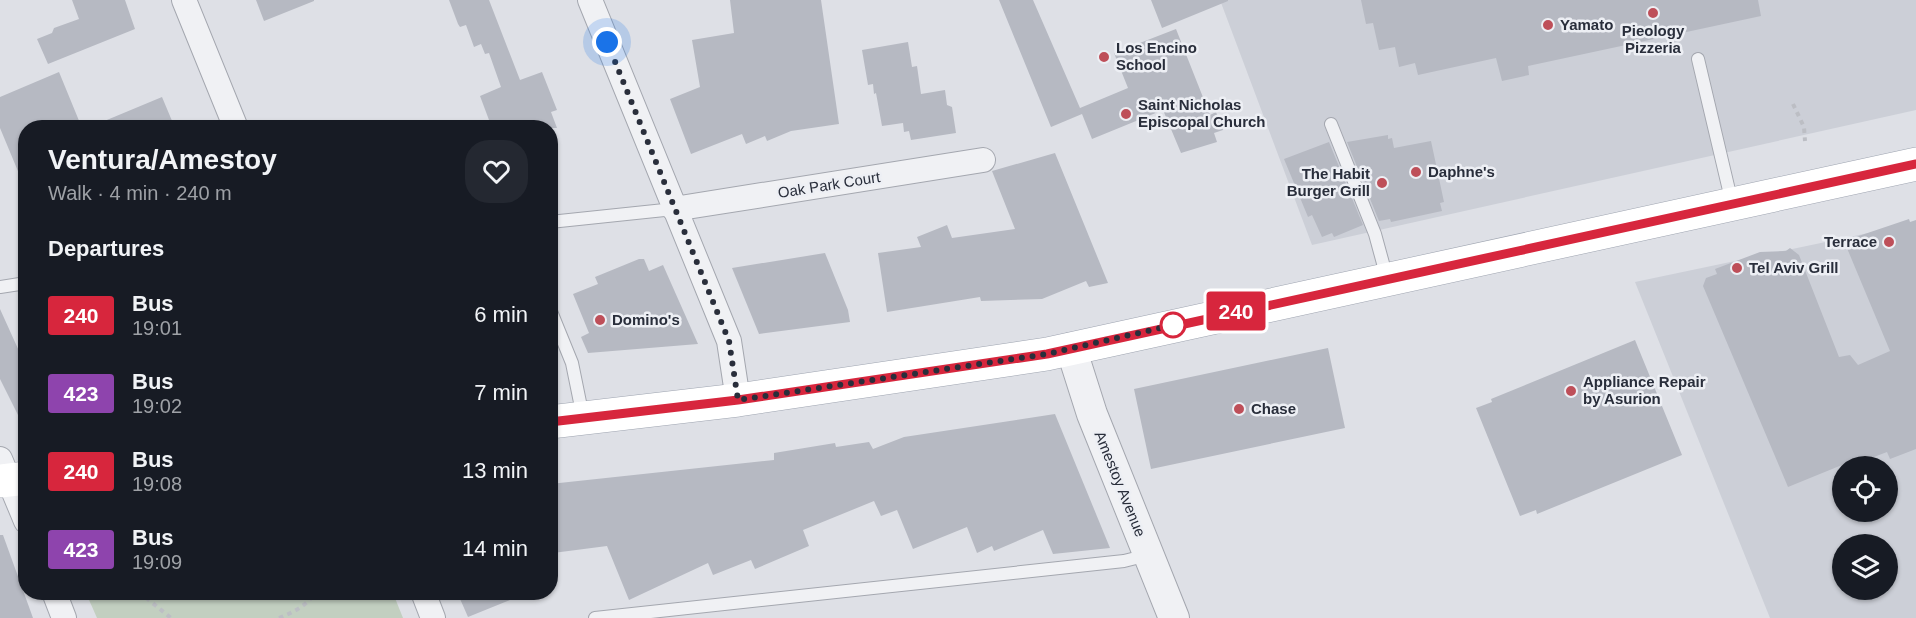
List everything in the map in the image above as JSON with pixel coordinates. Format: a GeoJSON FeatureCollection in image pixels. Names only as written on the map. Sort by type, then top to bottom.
{"type":"FeatureCollection","features":[{"type":"Feature","properties":{"kind":"main road"},"geometry":{"type":"LineString","coordinates":[[558,421],[738,400],[989,363],[1071,348],[1916,164]]}},
{"type":"Feature","properties":{"kind":"street"},"geometry":{"type":"LineString","coordinates":[[184,0],[233,120]]}},
{"type":"Feature","properties":{"kind":"street"},"geometry":{"type":"LineString","coordinates":[[590,0],[729,341],[738,400]]}},
{"type":"Feature","properties":{"kind":"street","name":"Oak Park Court"},"geometry":{"type":"LineString","coordinates":[[674,209],[983,160]]}},
{"type":"Feature","properties":{"kind":"street","name":"Amestoy Avenue"},"geometry":{"type":"LineString","coordinates":[[1071,348],[1089,406],[1174,618]]}},
{"type":"Feature","properties":{"kind":"street"},"geometry":{"type":"LineString","coordinates":[[8,475],[18,501]]}},
{"type":"Feature","properties":{"kind":"street"},"geometry":{"type":"LineString","coordinates":[[57,600],[64,618]]}},
{"type":"Feature","properties":{"kind":"street"},"geometry":{"type":"LineString","coordinates":[[426,600],[433,618]]}},
{"type":"Feature","properties":{"kind":"lane"},"geometry":{"type":"LineString","coordinates":[[1698,59],[1732,203]]}},
{"type":"Feature","properties":{"kind":"lane"},"geometry":{"type":"LineString","coordinates":[[1331,124],[1375,234],[1387,278]]}},
{"type":"Feature","properties":{"kind":"lane"},"geometry":{"type":"LineString","coordinates":[[558,221],[674,209]]}},
{"type":"Feature","properties":{"kind":"lane"},"geometry":{"type":"LineString","coordinates":[[0,287],[18,285]]}},
{"type":"Feature","properties":{"kind":"lane"},"geometry":{"type":"LineString","coordinates":[[558,335],[572,363],[583,418]]}},
{"type":"Feature","properties":{"kind":"lane"},"geometry":{"type":"LineString","coordinates":[[595,618],[1124,561],[1149,555]]}},
{"type":"Feature","properties":{"kind":"path"},"geometry":{"type":"LineString","coordinates":[[1793,104],[1804,127],[1805,141]]}},
{"type":"Feature","properties":{"kind":"path"},"geometry":{"type":"LineString","coordinates":[[149,600],[171,618]]}},
{"type":"Feature","properties":{"kind":"path"},"geometry":{"type":"LineString","coordinates":[[279,618],[294,613],[308,600]]}},
{"type":"Feature","properties":{"kind":"shaded area"},"geometry":{"type":"Polygon","coordinates":[[[1220,0],[1916,0],[1916,110],[1312,245],[1220,0]]]}},
{"type":"Feature","properties":{"kind":"shaded area"},"geometry":{"type":"Polygon","coordinates":[[[1916,223],[1916,618],[1770,618],[1635,282],[1916,223]]]}},
{"type":"Feature","properties":{"kind":"green space"},"geometry":{"type":"Polygon","coordinates":[[[89,600],[396,600],[403,618],[97,618],[89,600]]]}},
{"type":"Feature","properties":{"kind":"building"},"geometry":{"type":"Polygon","coordinates":[[[72,0],[125,0],[135,29],[48,64],[37,39],[52,33],[54,28],[79,19],[72,0]]]}},
{"type":"Feature","properties":{"kind":"building"},"geometry":{"type":"Polygon","coordinates":[[[256,0],[314,0],[314,1],[264,21],[256,0]]]}},
{"type":"Feature","properties":{"kind":"building"},"geometry":{"type":"Polygon","coordinates":[[[449,0],[489,0],[520,80],[542,72],[557,110],[551,112],[554,120],[489,120],[480,96],[501,87],[489,53],[485,54],[481,44],[474,47],[466,25],[460,27],[449,0]]]}},
{"type":"Feature","properties":{"kind":"building"},"geometry":{"type":"Polygon","coordinates":[[[730,0],[821,0],[839,124],[791,131],[767,141],[765,136],[746,144],[742,134],[691,154],[670,99],[700,87],[692,40],[734,33],[730,0]]]}},
{"type":"Feature","properties":{"kind":"building"},"geometry":{"type":"Polygon","coordinates":[[[999,0],[1033,0],[1080,108],[1128,88],[1114,53],[1176,29],[1210,115],[1216,112],[1223,130],[1214,133],[1217,142],[1181,153],[1163,110],[1092,139],[1082,114],[1051,127],[999,0]]]}},
{"type":"Feature","properties":{"kind":"building"},"geometry":{"type":"Polygon","coordinates":[[[1151,0],[1228,0],[1228,1],[1162,28],[1151,0]]]}},
{"type":"Feature","properties":{"kind":"building"},"geometry":{"type":"Polygon","coordinates":[[[1361,0],[1758,0],[1761,16],[1528,66],[1529,75],[1502,81],[1496,58],[1418,75],[1415,63],[1399,67],[1395,47],[1379,50],[1373,23],[1366,24],[1361,0]]]}},
{"type":"Feature","properties":{"kind":"building"},"geometry":{"type":"Polygon","coordinates":[[[908,42],[912,67],[917,66],[921,94],[945,90],[947,105],[952,107],[956,133],[911,140],[909,131],[904,132],[903,123],[882,126],[873,84],[868,85],[862,50],[908,42]]]}},
{"type":"Feature","properties":{"kind":"building"},"geometry":{"type":"Polygon","coordinates":[[[59,72],[79,120],[18,120],[18,171],[0,128],[0,97],[59,72]]]}},
{"type":"Feature","properties":{"kind":"building"},"geometry":{"type":"Polygon","coordinates":[[[162,97],[172,120],[107,120],[162,97]]]}},
{"type":"Feature","properties":{"kind":"building"},"geometry":{"type":"Polygon","coordinates":[[[1388,135],[1388,139],[1392,138],[1394,148],[1431,141],[1444,202],[1440,203],[1442,211],[1391,222],[1390,219],[1379,221],[1347,142],[1388,135]]]}},
{"type":"Feature","properties":{"kind":"building"},"geometry":{"type":"Polygon","coordinates":[[[1329,142],[1363,225],[1334,237],[1332,233],[1322,237],[1312,215],[1308,217],[1284,159],[1329,142]]]}},
{"type":"Feature","properties":{"kind":"building"},"geometry":{"type":"Polygon","coordinates":[[[1055,153],[1108,283],[1089,287],[1086,281],[1042,299],[981,301],[980,297],[887,312],[878,253],[921,247],[917,237],[947,225],[952,238],[1015,229],[992,171],[1055,153]]]}},
{"type":"Feature","properties":{"kind":"building"},"geometry":{"type":"Polygon","coordinates":[[[1909,219],[1910,222],[1916,220],[1916,449],[1898,456],[1889,456],[1887,452],[1876,456],[1832,456],[1832,469],[1788,487],[1703,286],[1706,278],[1717,274],[1715,269],[1760,252],[1786,251],[1790,248],[1799,255],[1839,357],[1850,355],[1858,365],[1890,351],[1844,241],[1909,219]]]}},
{"type":"Feature","properties":{"kind":"building"},"geometry":{"type":"Polygon","coordinates":[[[825,253],[848,310],[850,322],[759,334],[732,268],[825,253]]]}},
{"type":"Feature","properties":{"kind":"building"},"geometry":{"type":"Polygon","coordinates":[[[644,259],[649,271],[663,265],[698,344],[588,353],[581,337],[589,333],[573,294],[598,284],[595,277],[644,259]]]}},
{"type":"Feature","properties":{"kind":"building"},"geometry":{"type":"Polygon","coordinates":[[[0,309],[18,349],[18,415],[0,379],[0,309]]]}},
{"type":"Feature","properties":{"kind":"building"},"geometry":{"type":"Polygon","coordinates":[[[1635,340],[1682,455],[1537,514],[1536,510],[1520,516],[1476,408],[1492,402],[1491,399],[1635,340]]]}},
{"type":"Feature","properties":{"kind":"building","name":"Chase"},"geometry":{"type":"Polygon","coordinates":[[[1328,348],[1345,428],[1151,469],[1134,389],[1328,348]]]}},
{"type":"Feature","properties":{"kind":"building"},"geometry":{"type":"Polygon","coordinates":[[[1055,414],[1110,548],[1053,554],[1043,530],[994,551],[992,546],[977,553],[967,527],[913,549],[897,510],[881,516],[874,501],[803,530],[809,546],[755,569],[751,560],[713,575],[708,563],[629,600],[607,546],[558,552],[558,483],[774,460],[774,453],[835,443],[836,447],[869,442],[873,449],[904,437],[1055,414]]]}},
{"type":"Feature","properties":{"kind":"building"},"geometry":{"type":"Polygon","coordinates":[[[0,535],[3,535],[18,576],[18,600],[26,600],[33,618],[0,618],[0,535]]]}},
{"type":"Feature","properties":{"kind":"building"},"geometry":{"type":"Polygon","coordinates":[[[461,600],[510,600],[468,617],[461,600]]]}},
{"type":"Feature","properties":{"kind":"bus line","name":"240"},"geometry":{"type":"LineString","coordinates":[[558,421],[738,400],[1047,354],[1650,220],[1916,164]]}},
{"type":"Feature","properties":{"kind":"place","name":"Pieology Pizzeria"},"geometry":{"type":"Point","coordinates":[1653,13]}},
{"type":"Feature","properties":{"kind":"place","name":"Yamato"},"geometry":{"type":"Point","coordinates":[1548,25]}},
{"type":"Feature","properties":{"kind":"place","name":"Los Encino School"},"geometry":{"type":"Point","coordinates":[1104,57]}},
{"type":"Feature","properties":{"kind":"place","name":"Saint Nicholas Episcopal Church"},"geometry":{"type":"Point","coordinates":[1126,114]}},
{"type":"Feature","properties":{"kind":"place","name":"Daphne's"},"geometry":{"type":"Point","coordinates":[1416,172]}},
{"type":"Feature","properties":{"kind":"place","name":"The Habit Burger Grill"},"geometry":{"type":"Point","coordinates":[1382,183]}},
{"type":"Feature","properties":{"kind":"place","name":"Terrace"},"geometry":{"type":"Point","coordinates":[1889,242]}},
{"type":"Feature","properties":{"kind":"place","name":"Tel Aviv Grill"},"geometry":{"type":"Point","coordinates":[1737,268]}},
{"type":"Feature","properties":{"kind":"place","name":"Domino's"},"geometry":{"type":"Point","coordinates":[600,320]}},
{"type":"Feature","properties":{"kind":"place","name":"Appliance Repair by Asurion"},"geometry":{"type":"Point","coordinates":[1571,391]}},
{"type":"Feature","properties":{"kind":"place","name":"Chase"},"geometry":{"type":"Point","coordinates":[1239,409]}},
{"type":"Feature","properties":{"kind":"route"},"geometry":{"type":"LineString","coordinates":[[607,42],[731,346],[738,400],[1047,354],[1178,324],[1173,325]]}}]}
